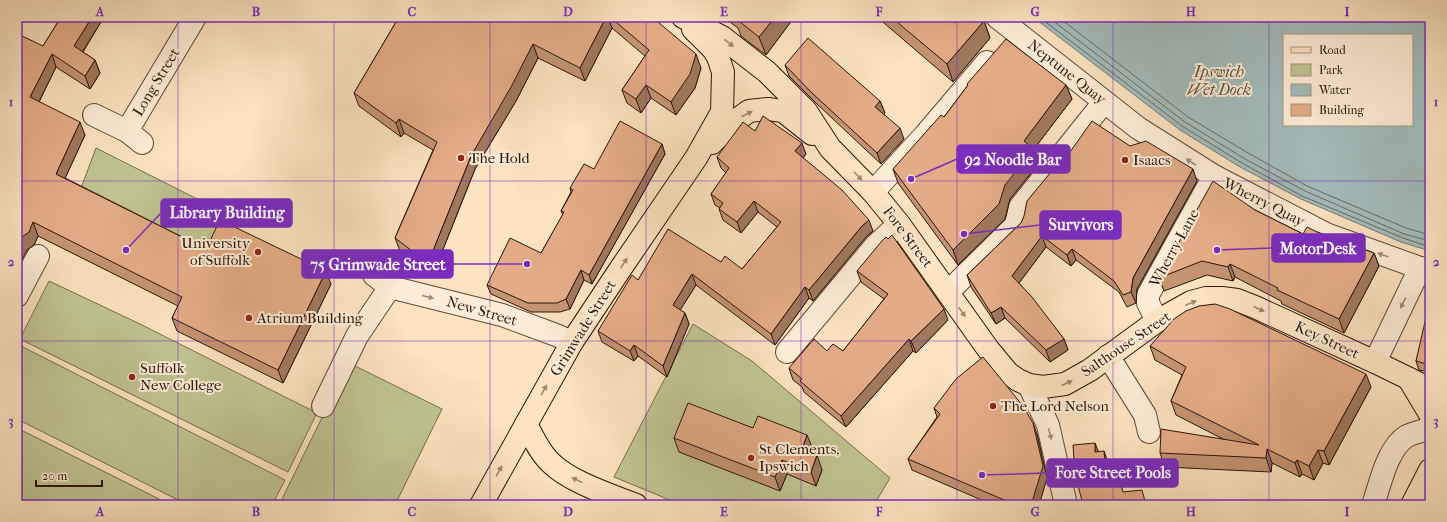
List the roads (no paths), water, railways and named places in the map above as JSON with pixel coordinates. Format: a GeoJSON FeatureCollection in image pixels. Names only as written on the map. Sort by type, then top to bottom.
{"type":"FeatureCollection","features":[{"type":"Feature","properties":{"kind":"main road","name":"Fore Street"},"geometry":{"type":"LineString","coordinates":[[682,17],[722,37],[770,68],[806,111],[830,148],[873,192],[899,224],[988,349],[1008,373],[1029,385]]}},
{"type":"Feature","properties":{"kind":"main road","name":"Grimwade Street"},"geometry":{"type":"LineString","coordinates":[[481,505],[572,342],[696,158],[722,112],[723,72],[718,57],[713,48],[682,17]]}},
{"type":"Feature","properties":{"kind":"main road","name":"Grimwade Street"},"geometry":{"type":"LineString","coordinates":[[696,158],[730,124],[749,111],[768,109],[783,111],[830,148]]}},
{"type":"Feature","properties":{"kind":"main road","name":"Salthouse Street"},"geometry":{"type":"LineString","coordinates":[[1029,385],[1042,387],[1065,384],[1090,370],[1157,321],[1191,302],[1206,298],[1222,298]]}},
{"type":"Feature","properties":{"kind":"main road","name":"Key Street"},"geometry":{"type":"LineString","coordinates":[[1222,298],[1237,300],[1255,307],[1430,389]]}},
{"type":"Feature","properties":{"kind":"main road"},"geometry":{"type":"LineString","coordinates":[[1409,379],[1430,414]]}},
{"type":"Feature","properties":{"kind":"main road"},"geometry":{"type":"LineString","coordinates":[[526,424],[541,451],[551,463],[573,478],[636,505]]}},
{"type":"Feature","properties":{"kind":"main road"},"geometry":{"type":"LineString","coordinates":[[1412,505],[1430,470]]}},
{"type":"Feature","properties":{"kind":"street","name":"Neptune Quay"},"geometry":{"type":"LineString","coordinates":[[996,17],[1138,128]]}},
{"type":"Feature","properties":{"kind":"street","name":"Long Street"},"geometry":{"type":"LineString","coordinates":[[94,115],[135,137],[200,20]]}},
{"type":"Feature","properties":{"kind":"street"},"geometry":{"type":"LineString","coordinates":[[873,192],[925,135],[1014,30]]}},
{"type":"Feature","properties":{"kind":"street"},"geometry":{"type":"LineString","coordinates":[[948,292],[1016,225],[1020,207],[1104,102]]}},
{"type":"Feature","properties":{"kind":"street","name":"Wherry Quay"},"geometry":{"type":"LineString","coordinates":[[1138,128],[1214,176],[1326,234],[1425,269]]}},
{"type":"Feature","properties":{"kind":"street","name":"Wherry Lane"},"geometry":{"type":"LineString","coordinates":[[1157,321],[1148,303],[1148,295],[1214,176]]}},
{"type":"Feature","properties":{"kind":"street"},"geometry":{"type":"LineString","coordinates":[[787,352],[876,245],[899,224]]}},
{"type":"Feature","properties":{"kind":"street"},"geometry":{"type":"LineString","coordinates":[[17,296],[38,256]]}},
{"type":"Feature","properties":{"kind":"street"},"geometry":{"type":"LineString","coordinates":[[323,406],[357,336],[390,287],[374,275],[371,266]]}},
{"type":"Feature","properties":{"kind":"street"},"geometry":{"type":"LineString","coordinates":[[1375,362],[1425,269]]}},
{"type":"Feature","properties":{"kind":"street","name":"New Street"},"geometry":{"type":"LineString","coordinates":[[390,287],[502,315],[572,342]]}},
{"type":"Feature","properties":{"kind":"street"},"geometry":{"type":"LineString","coordinates":[[1108,356],[1145,415],[1149,432]]}},
{"type":"Feature","properties":{"kind":"street"},"geometry":{"type":"LineString","coordinates":[[1029,385],[1048,425],[1066,505]]}},
{"type":"Feature","properties":{"kind":"street"},"geometry":{"type":"LineString","coordinates":[[1373,505],[1387,463],[1396,446],[1406,436],[1430,428]]}},
{"type":"Feature","properties":{"kind":"water","name":"Ipswich Wet Dock"},"geometry":{"type":"Polygon","coordinates":[[[1033,17],[1430,17],[1430,251],[1401,242],[1301,199],[1240,167],[1180,130],[1033,17]]]}},
{"type":"Feature","properties":{"kind":"place","name":"The Hold"},"geometry":{"type":"Point","coordinates":[461,158]}},
{"type":"Feature","properties":{"kind":"place","name":"Isaacs"},"geometry":{"type":"Point","coordinates":[1125,160]}},
{"type":"Feature","properties":{"kind":"place","name":"92 Noodle Bar"},"geometry":{"type":"Point","coordinates":[911,179]}},
{"type":"Feature","properties":{"kind":"place","name":"Survivors"},"geometry":{"type":"Point","coordinates":[964,234]}},
{"type":"Feature","properties":{"kind":"place","name":"Library Building"},"geometry":{"type":"Point","coordinates":[126,250]}},
{"type":"Feature","properties":{"kind":"place","name":"MotorDesk"},"geometry":{"type":"Point","coordinates":[1217,250]}},
{"type":"Feature","properties":{"kind":"place","name":"University of Suffolk"},"geometry":{"type":"Point","coordinates":[258,252]}},
{"type":"Feature","properties":{"kind":"place","name":"75 Grimwade Street"},"geometry":{"type":"Point","coordinates":[527,264]}},
{"type":"Feature","properties":{"kind":"place","name":"Atrium Building"},"geometry":{"type":"Point","coordinates":[249,318]}},
{"type":"Feature","properties":{"kind":"place","name":"Suffolk New College"},"geometry":{"type":"Point","coordinates":[132,377]}},
{"type":"Feature","properties":{"kind":"place","name":"The Lord Nelson"},"geometry":{"type":"Point","coordinates":[993,406]}},
{"type":"Feature","properties":{"kind":"place","name":"St Clements, Ipswich"},"geometry":{"type":"Point","coordinates":[751,458]}},
{"type":"Feature","properties":{"kind":"place","name":"Fore Street Pools"},"geometry":{"type":"Point","coordinates":[982,475]}}]}
